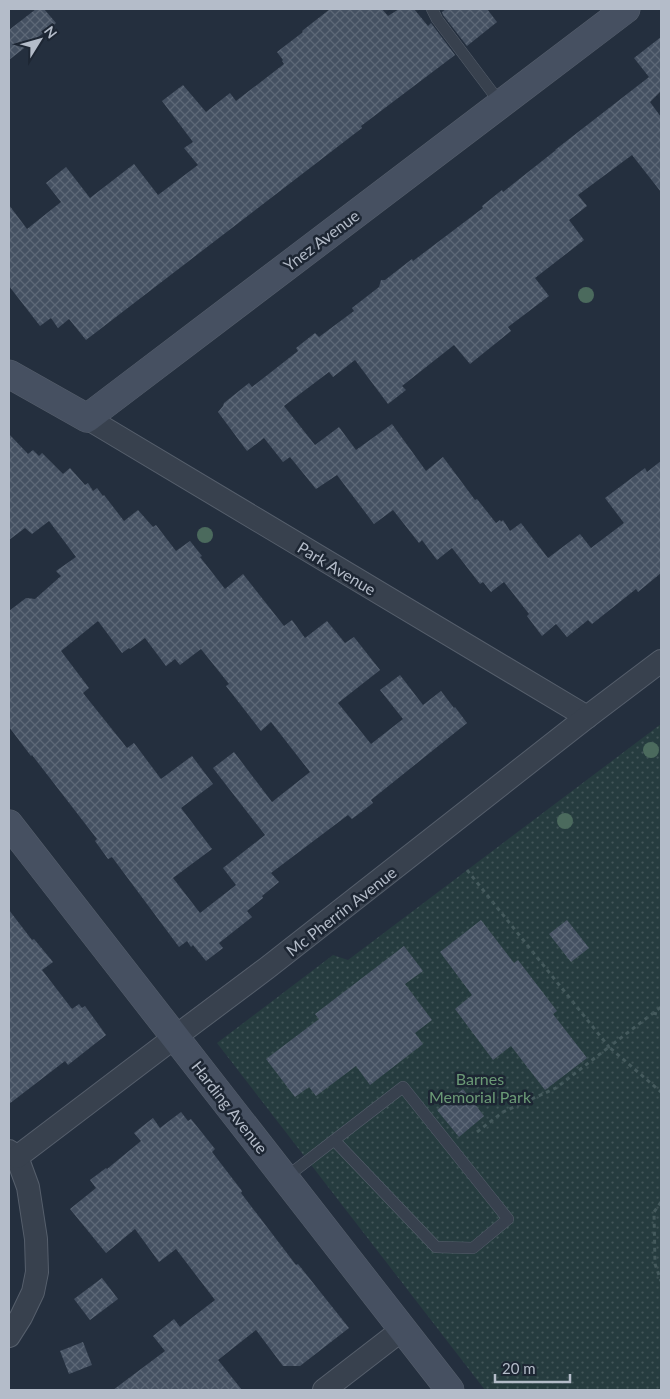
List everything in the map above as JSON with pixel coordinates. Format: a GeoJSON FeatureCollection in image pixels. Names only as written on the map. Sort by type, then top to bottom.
{"type":"FeatureCollection","features":[{"type":"Feature","properties":{"kind":"street","name":"Ynez Avenue"},"geometry":{"type":"LineString","coordinates":[[87,418],[626,9]]}},
{"type":"Feature","properties":{"kind":"street"},"geometry":{"type":"LineString","coordinates":[[9,374],[87,418]]}},
{"type":"Feature","properties":{"kind":"street","name":"Park Avenue"},"geometry":{"type":"LineString","coordinates":[[87,418],[587,717]]}},
{"type":"Feature","properties":{"kind":"street","name":"Mc Pherrin Avenue"},"geometry":{"type":"LineString","coordinates":[[13,1150],[175,1037],[267,968],[661,661]]}},
{"type":"Feature","properties":{"kind":"street","name":"Harding Avenue"},"geometry":{"type":"LineString","coordinates":[[9,824],[450,1390]]}},
{"type":"Feature","properties":{"kind":"street"},"geometry":{"type":"LineString","coordinates":[[9,1336],[33,1292],[37,1272],[36,1239],[28,1187],[13,1150]]}},
{"type":"Feature","properties":{"kind":"street"},"geometry":{"type":"LineString","coordinates":[[324,1390],[403,1329]]}},
{"type":"Feature","properties":{"kind":"lane"},"geometry":{"type":"LineString","coordinates":[[432,9],[436,19],[501,104]]}},
{"type":"Feature","properties":{"kind":"lane"},"geometry":{"type":"LineString","coordinates":[[285,1178],[334,1140],[403,1087],[508,1219],[473,1248],[436,1246],[334,1140]]}},
{"type":"Feature","properties":{"kind":"path"},"geometry":{"type":"LineString","coordinates":[[467,870],[609,1047],[661,1092]]}},
{"type":"Feature","properties":{"kind":"path"},"geometry":{"type":"LineString","coordinates":[[477,1132],[503,1112],[556,1088],[661,1007]]}},
{"type":"Feature","properties":{"kind":"path"},"geometry":{"type":"LineString","coordinates":[[653,1013],[661,1015]]}},
{"type":"Feature","properties":{"kind":"path"},"geometry":{"type":"LineString","coordinates":[[661,1202],[654,1212],[655,1264],[661,1281]]}},
{"type":"Feature","properties":{"kind":"green space","name":"Barnes Memorial Park"},"geometry":{"type":"Polygon","coordinates":[[[661,724],[661,1390],[485,1390],[217,1043],[333,955],[348,960],[661,724]]]}},
{"type":"Feature","properties":{"kind":"building"},"geometry":{"type":"Polygon","coordinates":[[[36,9],[44,9],[56,23],[9,60],[9,30],[36,9]]]}},
{"type":"Feature","properties":{"kind":"building"},"geometry":{"type":"Polygon","coordinates":[[[330,9],[382,9],[388,16],[399,9],[414,9],[428,26],[431,23],[455,55],[86,340],[69,319],[58,328],[51,318],[40,326],[9,286],[9,205],[27,229],[61,202],[46,183],[66,167],[90,198],[134,164],[158,195],[198,165],[184,148],[193,142],[162,101],[183,85],[206,112],[230,93],[236,101],[284,64],[277,52],[330,9]]]}},
{"type":"Feature","properties":{"kind":"building"},"geometry":{"type":"Polygon","coordinates":[[[446,9],[487,9],[497,22],[467,46],[443,15],[442,12],[446,9]]]}},
{"type":"Feature","properties":{"kind":"building"},"geometry":{"type":"Polygon","coordinates":[[[661,37],[661,94],[660,92],[650,102],[661,117],[661,192],[632,155],[578,195],[587,206],[569,220],[584,240],[535,278],[549,296],[508,327],[511,331],[470,364],[454,345],[402,386],[406,390],[388,404],[355,360],[333,377],[329,372],[284,406],[315,445],[339,427],[356,450],[392,424],[426,471],[443,457],[475,500],[477,499],[496,523],[503,520],[510,531],[521,523],[548,558],[580,534],[591,548],[624,523],[605,498],[645,468],[647,472],[661,461],[661,573],[638,592],[636,589],[592,624],[588,620],[567,637],[556,624],[542,636],[527,616],[529,614],[504,582],[491,592],[483,582],[480,584],[452,548],[437,560],[422,540],[419,543],[393,510],[374,524],[337,475],[316,489],[290,457],[283,462],[264,438],[247,451],[218,412],[224,403],[249,383],[252,387],[298,351],[296,348],[315,333],[319,337],[354,311],[352,308],[379,287],[381,280],[385,280],[412,259],[413,261],[483,208],[482,206],[502,190],[503,192],[649,77],[634,58],[661,37]]]}},
{"type":"Feature","properties":{"kind":"building"},"geometry":{"type":"Polygon","coordinates":[[[9,434],[28,454],[33,450],[39,456],[42,453],[63,474],[70,468],[85,485],[88,483],[93,491],[97,488],[124,521],[138,510],[153,527],[156,525],[176,551],[190,541],[225,589],[243,574],[284,626],[292,620],[305,638],[327,621],[345,643],[354,637],[380,670],[338,703],[371,744],[403,719],[380,690],[400,675],[423,705],[441,691],[467,723],[371,800],[373,803],[352,819],[348,815],[271,873],[279,882],[247,911],[252,917],[219,943],[223,948],[206,961],[193,945],[191,947],[187,941],[179,947],[112,857],[108,859],[95,841],[97,839],[9,727],[9,611],[26,598],[35,599],[61,576],[56,571],[76,557],[49,521],[32,534],[25,528],[9,540],[9,434]],[[98,621],[61,651],[89,688],[83,693],[127,748],[134,743],[161,779],[192,756],[213,784],[181,808],[212,849],[173,878],[200,913],[236,885],[223,868],[265,835],[213,768],[234,752],[272,802],[310,772],[271,722],[261,731],[226,686],[229,684],[201,649],[180,665],[175,659],[166,666],[145,638],[122,653],[98,621]]]}},
{"type":"Feature","properties":{"kind":"building"},"geometry":{"type":"Polygon","coordinates":[[[9,910],[32,940],[34,939],[53,962],[42,970],[72,1009],[79,1004],[82,1008],[85,1006],[106,1035],[68,1065],[65,1061],[9,1104],[9,910]]]}},
{"type":"Feature","properties":{"kind":"building"},"geometry":{"type":"Polygon","coordinates":[[[481,920],[514,963],[518,960],[557,1011],[553,1014],[587,1058],[545,1090],[511,1046],[493,1060],[455,1009],[472,995],[440,952],[481,920]]]}},
{"type":"Feature","properties":{"kind":"building"},"geometry":{"type":"Polygon","coordinates":[[[567,920],[589,948],[571,962],[549,934],[567,920]]]}},
{"type":"Feature","properties":{"kind":"building"},"geometry":{"type":"Polygon","coordinates":[[[404,946],[423,971],[405,984],[432,1020],[415,1033],[423,1044],[370,1085],[356,1066],[316,1096],[309,1087],[295,1097],[266,1059],[319,1019],[315,1014],[404,946]]]}},
{"type":"Feature","properties":{"kind":"building"},"geometry":{"type":"Polygon","coordinates":[[[463,1089],[484,1116],[459,1137],[437,1110],[463,1089]]]}},
{"type":"Feature","properties":{"kind":"building"},"geometry":{"type":"Polygon","coordinates":[[[181,1112],[188,1121],[191,1119],[215,1149],[212,1152],[242,1191],[241,1193],[296,1265],[298,1264],[349,1328],[300,1366],[283,1366],[256,1330],[218,1360],[242,1390],[113,1390],[165,1351],[153,1336],[174,1319],[180,1327],[215,1300],[176,1249],[159,1262],[135,1229],[106,1253],[70,1209],[96,1188],[90,1180],[107,1169],[141,1141],[134,1133],[153,1118],[160,1128],[181,1112]]]}},
{"type":"Feature","properties":{"kind":"building"},"geometry":{"type":"Polygon","coordinates":[[[102,1278],[118,1299],[90,1320],[74,1299],[102,1278]]]}},
{"type":"Feature","properties":{"kind":"building"},"geometry":{"type":"Polygon","coordinates":[[[83,1342],[92,1365],[69,1374],[60,1351],[83,1342]]]}}]}
